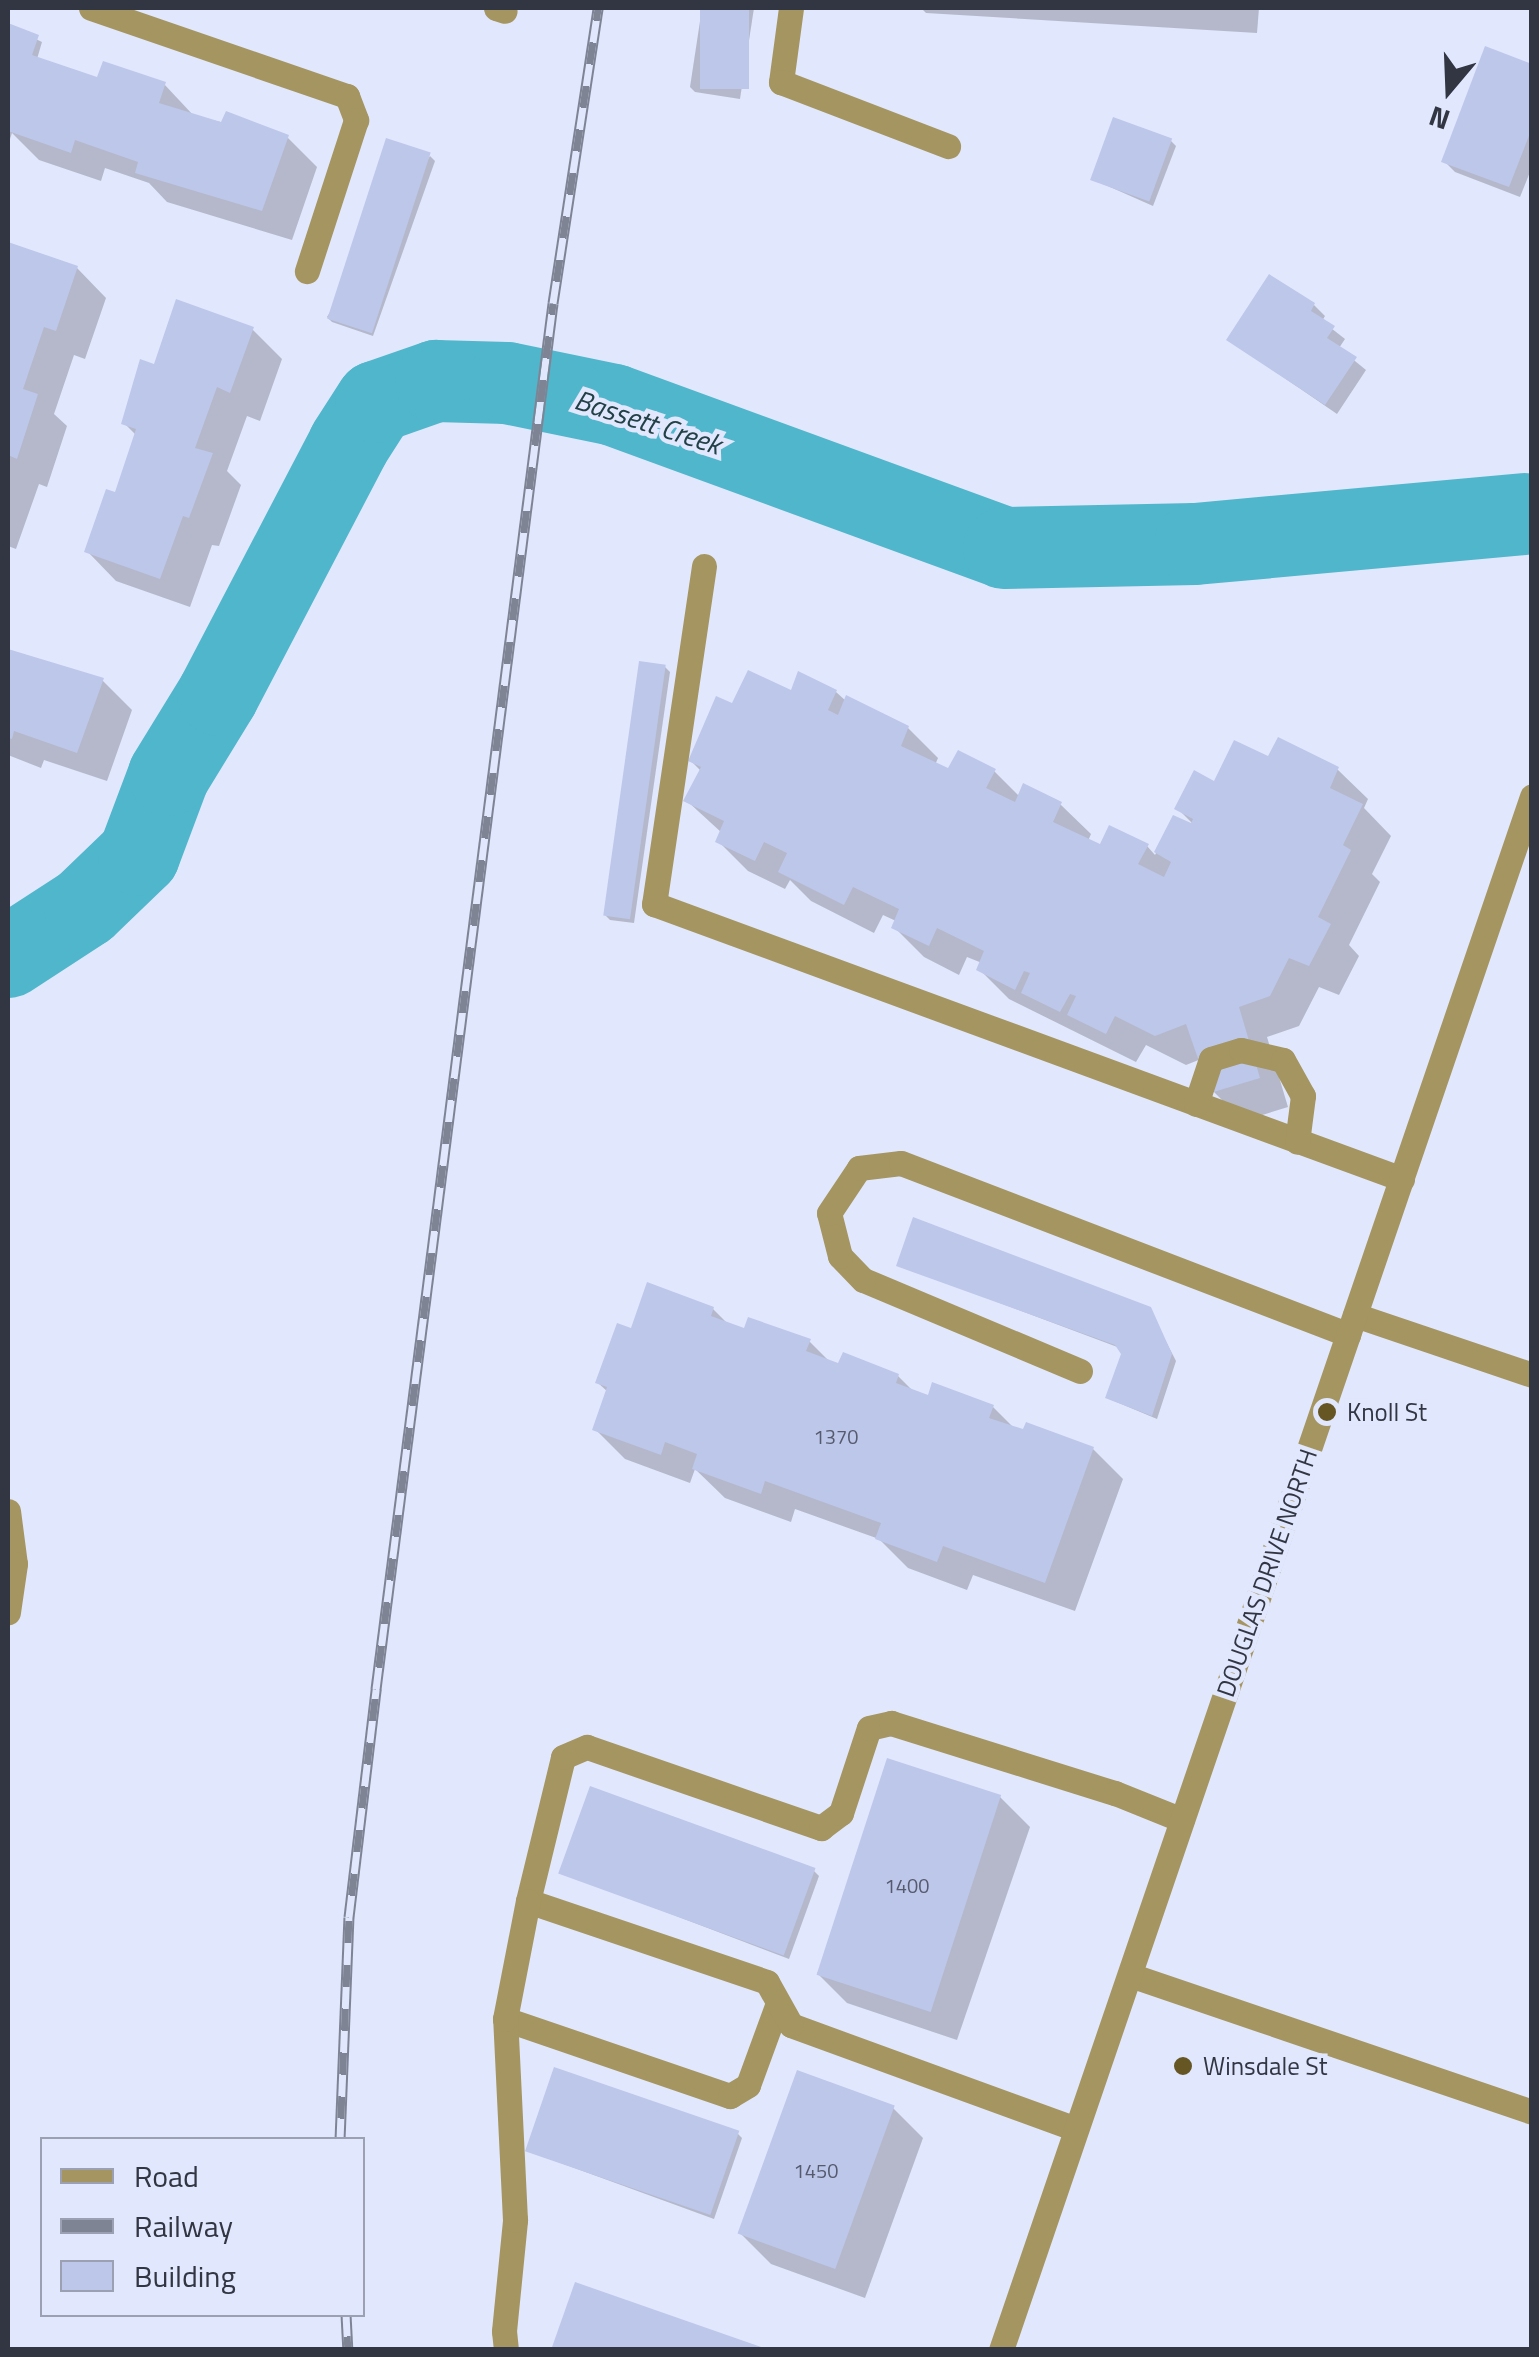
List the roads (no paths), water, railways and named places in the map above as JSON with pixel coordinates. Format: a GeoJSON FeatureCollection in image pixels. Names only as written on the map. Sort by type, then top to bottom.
{"type":"FeatureCollection","features":[{"type":"Feature","properties":{"kind":"street"},"geometry":{"type":"LineString","coordinates":[[91,8],[347,96],[356,120],[307,271]]}},
{"type":"Feature","properties":{"kind":"street"},"geometry":{"type":"LineString","coordinates":[[792,8],[781,82],[948,146]]}},
{"type":"Feature","properties":{"kind":"street"},"geometry":{"type":"LineString","coordinates":[[704,566],[654,904],[1402,1180]]}},
{"type":"Feature","properties":{"kind":"street","name":"DOUGLAS DRIVE NORTH"},"geometry":{"type":"LineString","coordinates":[[1001,2350],[1532,796]]}},
{"type":"Feature","properties":{"kind":"street"},"geometry":{"type":"LineString","coordinates":[[1196,1104],[1211,1059],[1240,1050],[1283,1060],[1303,1096],[1298,1142]]}},
{"type":"Feature","properties":{"kind":"street"},"geometry":{"type":"LineString","coordinates":[[1080,1372],[863,1280],[840,1256],[829,1213],[859,1168],[902,1164],[1352,1325],[1532,1375]]}},
{"type":"Feature","properties":{"kind":"street"},"geometry":{"type":"LineString","coordinates":[[8,1511],[15,1564],[8,1612]]}},
{"type":"Feature","properties":{"kind":"street"},"geometry":{"type":"LineString","coordinates":[[506,2350],[504,2331],[516,2220],[505,2019],[528,1901],[563,1757],[587,1748],[820,1828],[841,1813],[869,1728],[891,1722],[1115,1794],[1182,1820]]}},
{"type":"Feature","properties":{"kind":"street"},"geometry":{"type":"LineString","coordinates":[[528,1901],[766,1982],[790,2025],[1076,2128]]}},
{"type":"Feature","properties":{"kind":"street"},"geometry":{"type":"LineString","coordinates":[[1130,1975],[1532,2112]]}},
{"type":"Feature","properties":{"kind":"street"},"geometry":{"type":"LineString","coordinates":[[505,2019],[730,2096],[748,2085],[778,2003]]}},
{"type":"Feature","properties":{"kind":"waterway","name":"Bassett Creek"},"geometry":{"type":"LineString","coordinates":[[8,957],[85,907],[139,855],[169,775],[218,695],[349,444],[376,402],[436,381],[507,383],[614,405],[1004,548],[1195,544],[1525,514]]}},
{"type":"Feature","properties":{"kind":"railway"},"geometry":{"type":"LineString","coordinates":[[340,2137],[349,1917],[376,1689],[553,303],[598,8]]}},
{"type":"Feature","properties":{"kind":"railway"},"geometry":{"type":"LineString","coordinates":[[346,2317],[348,2350]]}},
{"type":"Feature","properties":{"kind":"place","name":"Knoll St"},"geometry":{"type":"Point","coordinates":[1327,1412]}},
{"type":"Feature","properties":{"kind":"place","name":"Winsdale St"},"geometry":{"type":"Point","coordinates":[1183,2066]}}]}
